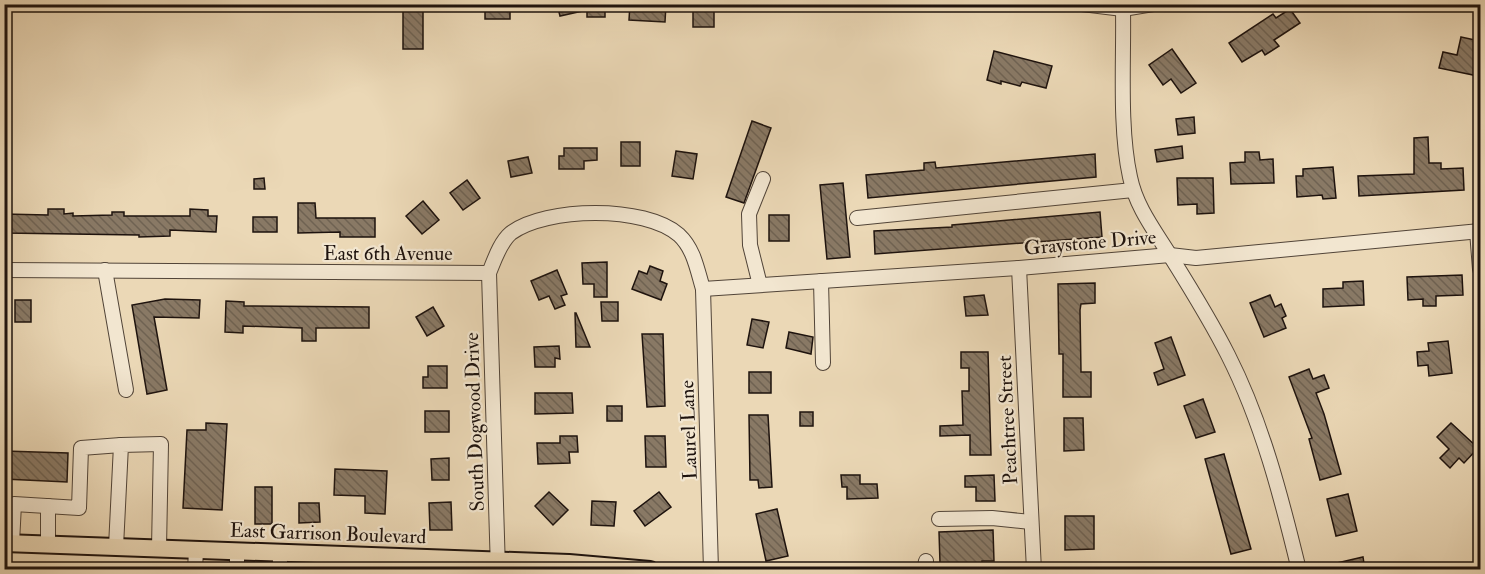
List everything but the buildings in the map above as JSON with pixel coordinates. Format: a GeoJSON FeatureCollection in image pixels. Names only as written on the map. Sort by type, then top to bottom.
{"type":"FeatureCollection","features":[{"type":"Feature","properties":{"kind":"main road","name":"East Garrison Boulevard"},"geometry":{"type":"LineString","coordinates":[[8,543],[237,551],[280,561],[498,565],[577,563],[650,570]]}},
{"type":"Feature","properties":{"kind":"street"},"geometry":{"type":"LineString","coordinates":[[1082,4],[1123,9],[1153,4]]}},
{"type":"Feature","properties":{"kind":"street"},"geometry":{"type":"LineString","coordinates":[[1123,9],[1124,124],[1126,153],[1133,190],[1147,220],[1212,324],[1250,403],[1276,479],[1299,570]]}},
{"type":"Feature","properties":{"kind":"street"},"geometry":{"type":"LineString","coordinates":[[759,285],[750,245],[749,214],[763,179]]}},
{"type":"Feature","properties":{"kind":"street"},"geometry":{"type":"LineString","coordinates":[[858,218],[1133,190]]}},
{"type":"Feature","properties":{"kind":"street"},"geometry":{"type":"LineString","coordinates":[[489,273],[509,234],[528,224],[571,214],[615,214],[658,224],[677,234],[692,250],[703,289]]}},
{"type":"Feature","properties":{"kind":"street"},"geometry":{"type":"LineString","coordinates":[[1479,230],[1480,269]]}},
{"type":"Feature","properties":{"kind":"street","name":"Graystone Drive"},"geometry":{"type":"LineString","coordinates":[[703,289],[1019,268],[1170,255],[1196,258],[1479,230]]}},
{"type":"Feature","properties":{"kind":"street","name":"Peachtree Street"},"geometry":{"type":"LineString","coordinates":[[1019,268],[1034,570]]}},
{"type":"Feature","properties":{"kind":"street","name":"East 6th Avenue"},"geometry":{"type":"LineString","coordinates":[[4,270],[489,273]]}},
{"type":"Feature","properties":{"kind":"street"},"geometry":{"type":"LineString","coordinates":[[105,270],[126,390]]}},
{"type":"Feature","properties":{"kind":"street","name":"South Dogwood Drive"},"geometry":{"type":"LineString","coordinates":[[489,273],[498,565]]}},
{"type":"Feature","properties":{"kind":"street"},"geometry":{"type":"LineString","coordinates":[[821,281],[823,363]]}},
{"type":"Feature","properties":{"kind":"street","name":"Laurel Lane"},"geometry":{"type":"LineString","coordinates":[[703,289],[711,570]]}},
{"type":"Feature","properties":{"kind":"street"},"geometry":{"type":"LineString","coordinates":[[8,543],[9,504],[79,508],[81,448],[162,444],[159,548]]}},
{"type":"Feature","properties":{"kind":"street"},"geometry":{"type":"LineString","coordinates":[[116,547],[121,446]]}},
{"type":"Feature","properties":{"kind":"street"},"geometry":{"type":"LineString","coordinates":[[48,506],[48,545]]}},
{"type":"Feature","properties":{"kind":"street"},"geometry":{"type":"LineString","coordinates":[[939,519],[992,518],[1031,522]]}},
{"type":"Feature","properties":{"kind":"street"},"geometry":{"type":"LineString","coordinates":[[195,550],[195,570]]}},
{"type":"Feature","properties":{"kind":"street"},"geometry":{"type":"LineString","coordinates":[[237,551],[237,570]]}}]}
